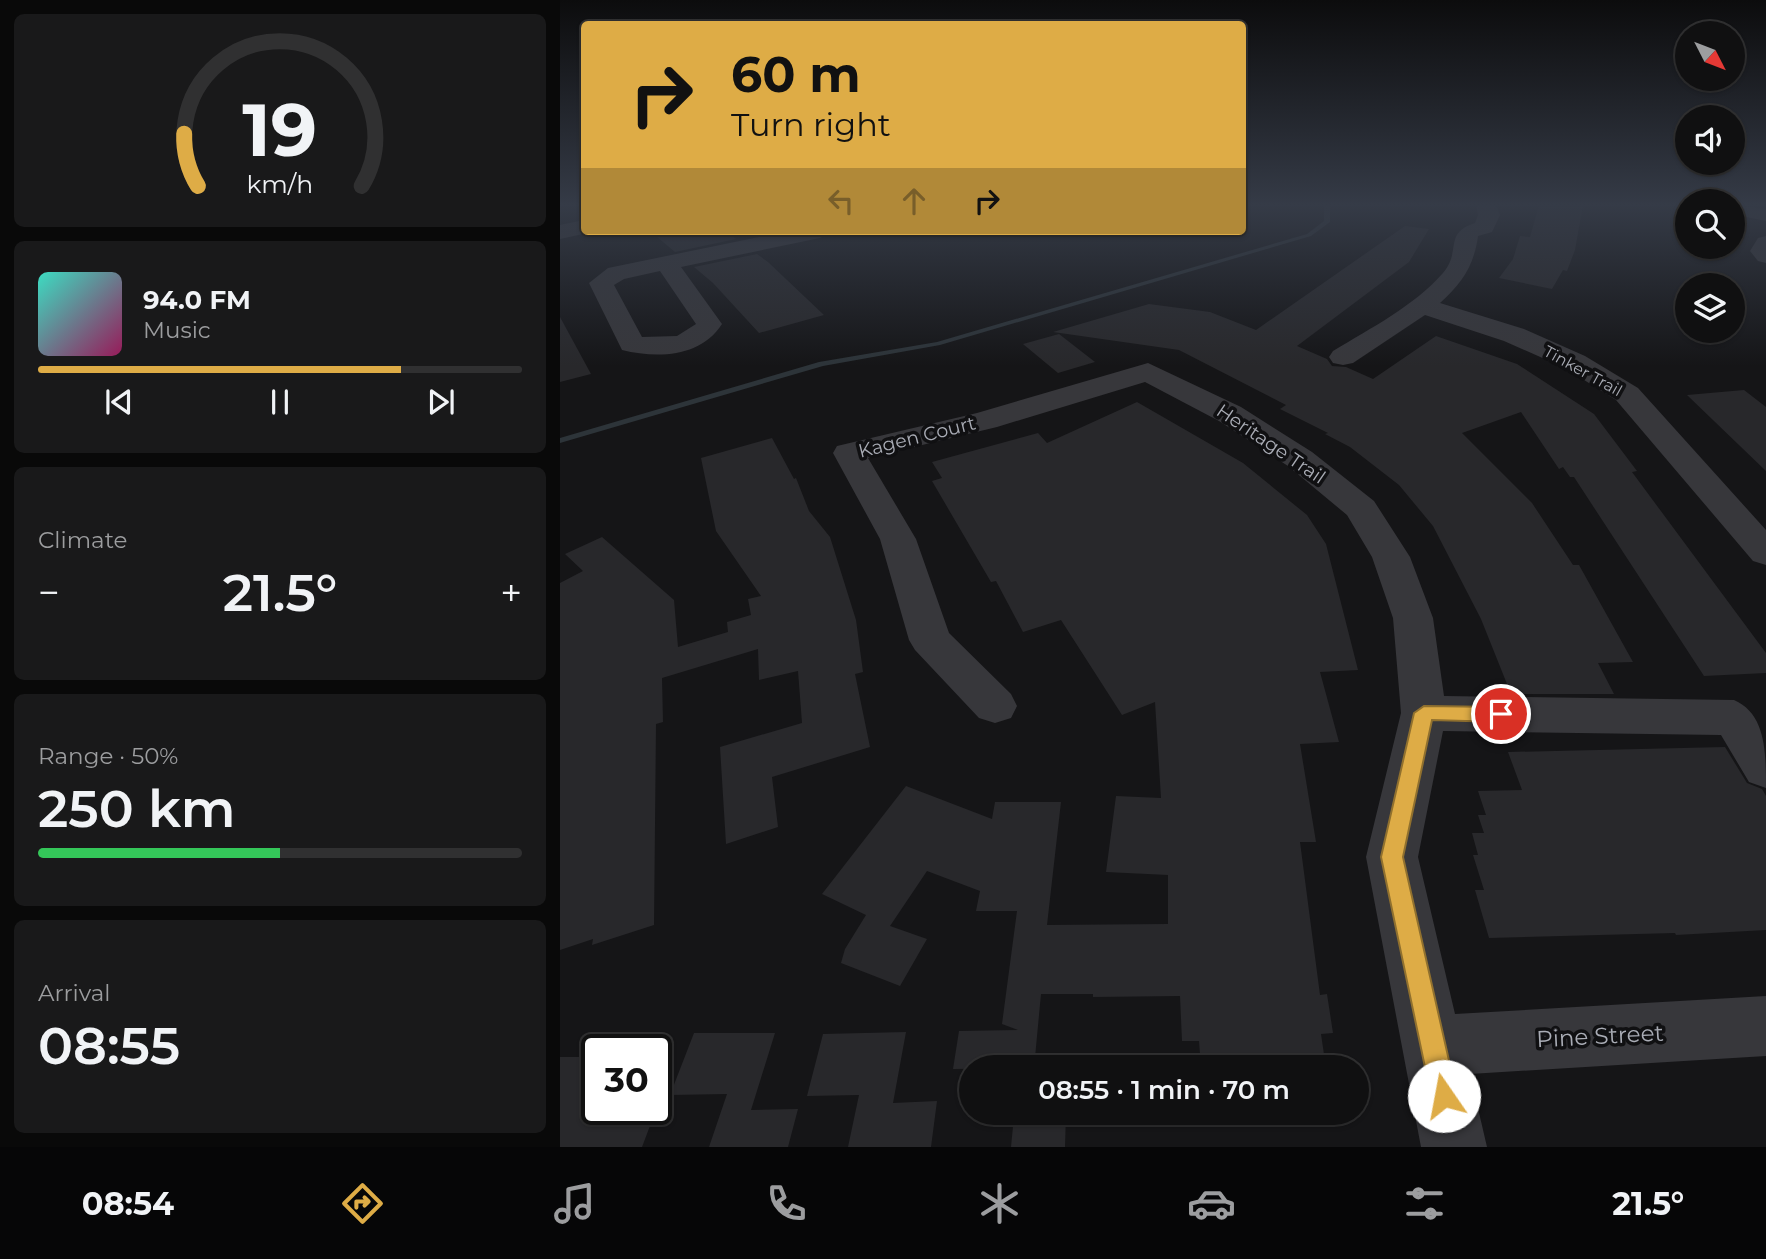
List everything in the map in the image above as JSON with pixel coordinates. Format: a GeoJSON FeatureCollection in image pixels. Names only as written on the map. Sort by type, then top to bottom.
{"type":"FeatureCollection","features":[{"type":"Feature","properties":{"kind":"street"},"geometry":{"type":"LineString","coordinates":[[666,262],[686,259]]}},
{"type":"Feature","properties":{"kind":"street"},"geometry":{"type":"LineString","coordinates":[[1343,356],[1420,305],[1461,265],[1461,259]]}},
{"type":"Feature","properties":{"kind":"street","name":"Tinker Trail"},"geometry":{"type":"LineString","coordinates":[[1420,305],[1514,335],[1575,362],[1627,394],[1766,553]]}},
{"type":"Feature","properties":{"kind":"street","name":"Kagen Court"},"geometry":{"type":"LineString","coordinates":[[995,706],[930,640],[898,540],[849,453],[986,420],[1148,372]]}},
{"type":"Feature","properties":{"kind":"street","name":"Heritage Trail"},"geometry":{"type":"LineString","coordinates":[[1148,372],[1230,414],[1300,459],[1361,509],[1391,557],[1413,618],[1424,713],[1392,857],[1454,1147]]}},
{"type":"Feature","properties":{"kind":"street"},"geometry":{"type":"LineString","coordinates":[[1424,713],[1734,718],[1766,768]]}},
{"type":"Feature","properties":{"kind":"street","name":"Pine Street"},"geometry":{"type":"LineString","coordinates":[[1433,1046],[1766,1026]]}},
{"type":"Feature","properties":{"kind":"building"},"geometry":{"type":"Polygon","coordinates":[[[735,259],[763,259],[824,315],[759,333],[713,283],[694,267],[735,259]]]}},
{"type":"Feature","properties":{"kind":"building"},"geometry":{"type":"Polygon","coordinates":[[[1358,259],[1411,259],[1297,346],[1327,359],[1332,366],[1346,367],[1373,379],[1436,336],[1517,364],[1594,414],[1637,471],[1632,472],[1766,653],[1766,673],[1704,676],[1574,477],[1570,477],[1563,467],[1559,469],[1521,412],[1462,433],[1532,503],[1573,565],[1579,565],[1633,662],[1598,663],[1614,694],[1511,694],[1481,619],[1433,526],[1399,485],[1350,447],[1280,409],[1286,405],[1179,350],[1053,332],[1149,304],[1210,312],[1256,330],[1358,259]]]}},
{"type":"Feature","properties":{"kind":"building"},"geometry":{"type":"Polygon","coordinates":[[[1513,259],[1572,259],[1567,271],[1563,270],[1552,289],[1499,278],[1513,259]]]}},
{"type":"Feature","properties":{"kind":"building"},"geometry":{"type":"Polygon","coordinates":[[[560,317],[591,374],[560,382],[560,317]]]}},
{"type":"Feature","properties":{"kind":"building"},"geometry":{"type":"Polygon","coordinates":[[[1059,334],[1095,362],[1058,373],[1023,344],[1059,334]]]}},
{"type":"Feature","properties":{"kind":"building"},"geometry":{"type":"Polygon","coordinates":[[[1744,390],[1766,407],[1766,471],[1687,395],[1744,390]]]}},
{"type":"Feature","properties":{"kind":"building"},"geometry":{"type":"Polygon","coordinates":[[[1137,402],[1243,463],[1307,515],[1326,544],[1358,670],[1320,672],[1339,742],[1300,744],[1316,842],[1300,842],[1320,995],[1327,994],[1333,1033],[1321,1034],[1324,1055],[1200,1055],[1199,1041],[1182,1041],[1180,996],[1093,997],[1093,994],[1041,994],[1035,1055],[959,1055],[959,1069],[953,1069],[959,1031],[1018,1030],[1002,1024],[1017,911],[976,911],[980,891],[927,871],[890,926],[927,939],[900,986],[841,963],[845,949],[866,915],[822,894],[906,786],[992,819],[995,802],[1061,802],[1047,925],[1168,924],[1168,875],[1106,872],[1116,796],[1161,798],[1155,702],[1122,715],[1061,620],[1023,632],[996,581],[991,582],[932,481],[942,478],[932,462],[1038,433],[1047,443],[1137,402]]]}},
{"type":"Feature","properties":{"kind":"building"},"geometry":{"type":"Polygon","coordinates":[[[772,438],[794,479],[796,478],[809,511],[830,537],[856,620],[863,672],[855,674],[870,747],[772,777],[778,827],[726,844],[720,747],[802,723],[798,671],[759,680],[758,649],[662,678],[663,722],[656,724],[654,925],[592,945],[593,939],[560,950],[560,583],[583,571],[565,554],[602,537],[674,600],[678,647],[728,632],[727,622],[751,615],[748,599],[761,596],[716,531],[701,458],[772,438]]]}},
{"type":"Feature","properties":{"kind":"building"},"geometry":{"type":"Polygon","coordinates":[[[1725,747],[1747,783],[1762,789],[1766,796],[1766,930],[1676,935],[1489,938],[1475,890],[1484,890],[1473,855],[1478,855],[1472,833],[1484,833],[1478,815],[1486,815],[1478,791],[1522,790],[1508,752],[1725,747]]]}},
{"type":"Feature","properties":{"kind":"building"},"geometry":{"type":"Polygon","coordinates":[[[906,1032],[893,1103],[937,1101],[931,1147],[848,1147],[859,1095],[807,1096],[823,1034],[906,1032]]]}},
{"type":"Feature","properties":{"kind":"building"},"geometry":{"type":"Polygon","coordinates":[[[694,1033],[775,1033],[751,1110],[798,1109],[788,1147],[709,1147],[727,1094],[672,1095],[694,1033]]]}},
{"type":"Feature","properties":{"kind":"building"},"geometry":{"type":"Polygon","coordinates":[[[560,1057],[581,1057],[581,1125],[650,1125],[642,1147],[560,1147],[560,1057]]]}},
{"type":"Feature","properties":{"kind":"building"},"geometry":{"type":"Polygon","coordinates":[[[1013,1125],[1066,1125],[1065,1147],[1011,1147],[1013,1125]]]}},
{"type":"Feature","properties":{"kind":"waterway"},"geometry":{"type":"LineString","coordinates":[[560,441],[822,364],[938,344],[1229,259]]}},
{"type":"Feature","properties":{"kind":"route"},"geometry":{"type":"LineString","coordinates":[[1444,1096],[1392,857],[1424,713],[1501,714]]}}]}
